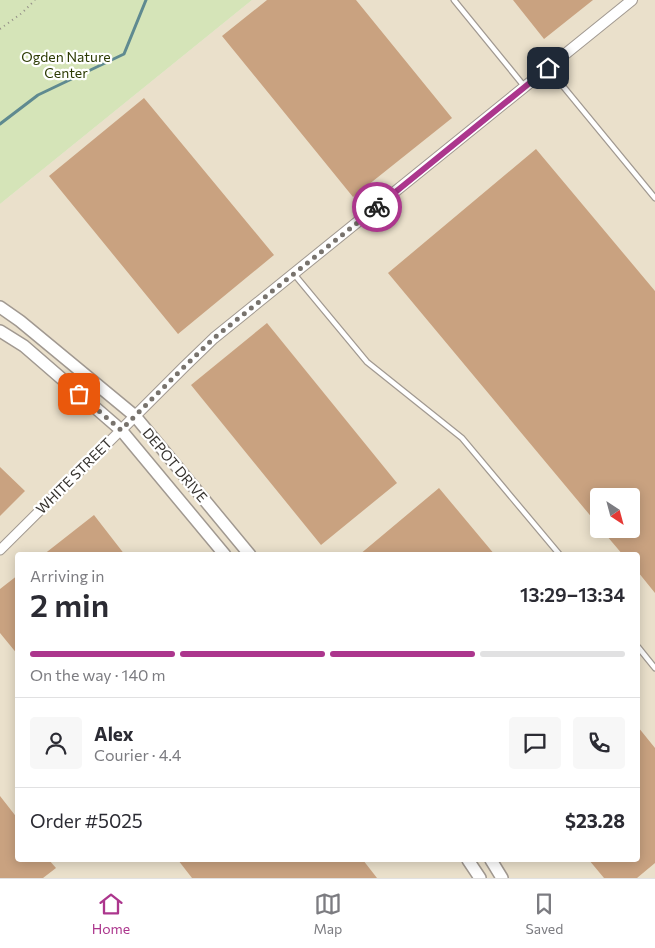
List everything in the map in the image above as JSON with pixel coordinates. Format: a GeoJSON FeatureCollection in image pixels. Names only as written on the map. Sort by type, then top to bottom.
{"type":"FeatureCollection","features":[{"type":"Feature","properties":{"kind":"main road","name":"DEPOT DRIVE"},"geometry":{"type":"LineString","coordinates":[[0,307],[20,321],[135,416],[248,552]]}},
{"type":"Feature","properties":{"kind":"main road","name":"DEPOT DRIVE"},"geometry":{"type":"LineString","coordinates":[[0,331],[24,346],[121,430],[223,552]]}},
{"type":"Feature","properties":{"kind":"main road"},"geometry":{"type":"LineString","coordinates":[[469,862],[480,878]]}},
{"type":"Feature","properties":{"kind":"main road"},"geometry":{"type":"LineString","coordinates":[[492,862],[502,878]]}},
{"type":"Feature","properties":{"kind":"street","name":"WHITE STREET"},"geometry":{"type":"LineString","coordinates":[[0,550],[214,338],[632,0]]}},
{"type":"Feature","properties":{"kind":"lane"},"geometry":{"type":"LineString","coordinates":[[454,0],[525,87]]}},
{"type":"Feature","properties":{"kind":"lane"},"geometry":{"type":"LineString","coordinates":[[548,68],[655,198]]}},
{"type":"Feature","properties":{"kind":"lane"},"geometry":{"type":"LineString","coordinates":[[294,274],[367,362],[462,438],[557,552]]}},
{"type":"Feature","properties":{"kind":"lane"},"geometry":{"type":"LineString","coordinates":[[640,649],[655,668]]}},
{"type":"Feature","properties":{"kind":"path"},"geometry":{"type":"LineString","coordinates":[[0,29],[22,13],[35,0]]}},
{"type":"Feature","properties":{"kind":"shaded area"},"geometry":{"type":"Polygon","coordinates":[[[252,0],[655,0],[655,878],[0,878],[0,204],[252,0]]]}},
{"type":"Feature","properties":{"kind":"green space","name":"Ogden Nature Center"},"geometry":{"type":"Polygon","coordinates":[[[0,0],[252,0],[0,204],[0,0]]]}},
{"type":"Feature","properties":{"kind":"building"},"geometry":{"type":"Polygon","coordinates":[[[267,0],[356,0],[452,118],[353,197],[222,36],[267,0]]]}},
{"type":"Feature","properties":{"kind":"building"},"geometry":{"type":"Polygon","coordinates":[[[513,0],[593,0],[544,39],[513,0]]]}},
{"type":"Feature","properties":{"kind":"building"},"geometry":{"type":"Polygon","coordinates":[[[144,98],[274,255],[178,334],[49,176],[144,98]]]}},
{"type":"Feature","properties":{"kind":"building"},"geometry":{"type":"Polygon","coordinates":[[[536,149],[655,291],[655,593],[640,574],[640,552],[620,552],[609,538],[640,538],[640,488],[590,488],[590,515],[388,273],[536,149]]]}},
{"type":"Feature","properties":{"kind":"building"},"geometry":{"type":"Polygon","coordinates":[[[267,323],[397,483],[321,545],[191,385],[267,323]]]}},
{"type":"Feature","properties":{"kind":"building"},"geometry":{"type":"Polygon","coordinates":[[[0,467],[25,491],[0,516],[0,467]]]}},
{"type":"Feature","properties":{"kind":"building"},"geometry":{"type":"Polygon","coordinates":[[[439,488],[492,552],[363,552],[439,488]]]}},
{"type":"Feature","properties":{"kind":"building"},"geometry":{"type":"Polygon","coordinates":[[[94,515],[123,552],[47,552],[94,515]]]}},
{"type":"Feature","properties":{"kind":"building"},"geometry":{"type":"Polygon","coordinates":[[[15,577],[15,651],[0,633],[0,589],[15,577]]]}},
{"type":"Feature","properties":{"kind":"building"},"geometry":{"type":"Polygon","coordinates":[[[640,729],[655,748],[655,863],[637,878],[604,878],[591,862],[640,862],[640,729]]]}},
{"type":"Feature","properties":{"kind":"building"},"geometry":{"type":"Polygon","coordinates":[[[0,796],[15,815],[15,862],[51,862],[56,868],[43,878],[0,878],[0,796]]]}},
{"type":"Feature","properties":{"kind":"building"},"geometry":{"type":"Polygon","coordinates":[[[180,862],[365,862],[377,878],[192,878],[180,862]]]}},
{"type":"Feature","properties":{"kind":"waterway"},"geometry":{"type":"LineString","coordinates":[[0,124],[38,95],[124,54],[146,0]]}},
{"type":"Feature","properties":{"kind":"way so far"},"geometry":{"type":"LineString","coordinates":[[79,394],[121,430],[214,338],[377,207]]}},
{"type":"Feature","properties":{"kind":"route"},"geometry":{"type":"LineString","coordinates":[[377,207],[548,68]]}}]}
